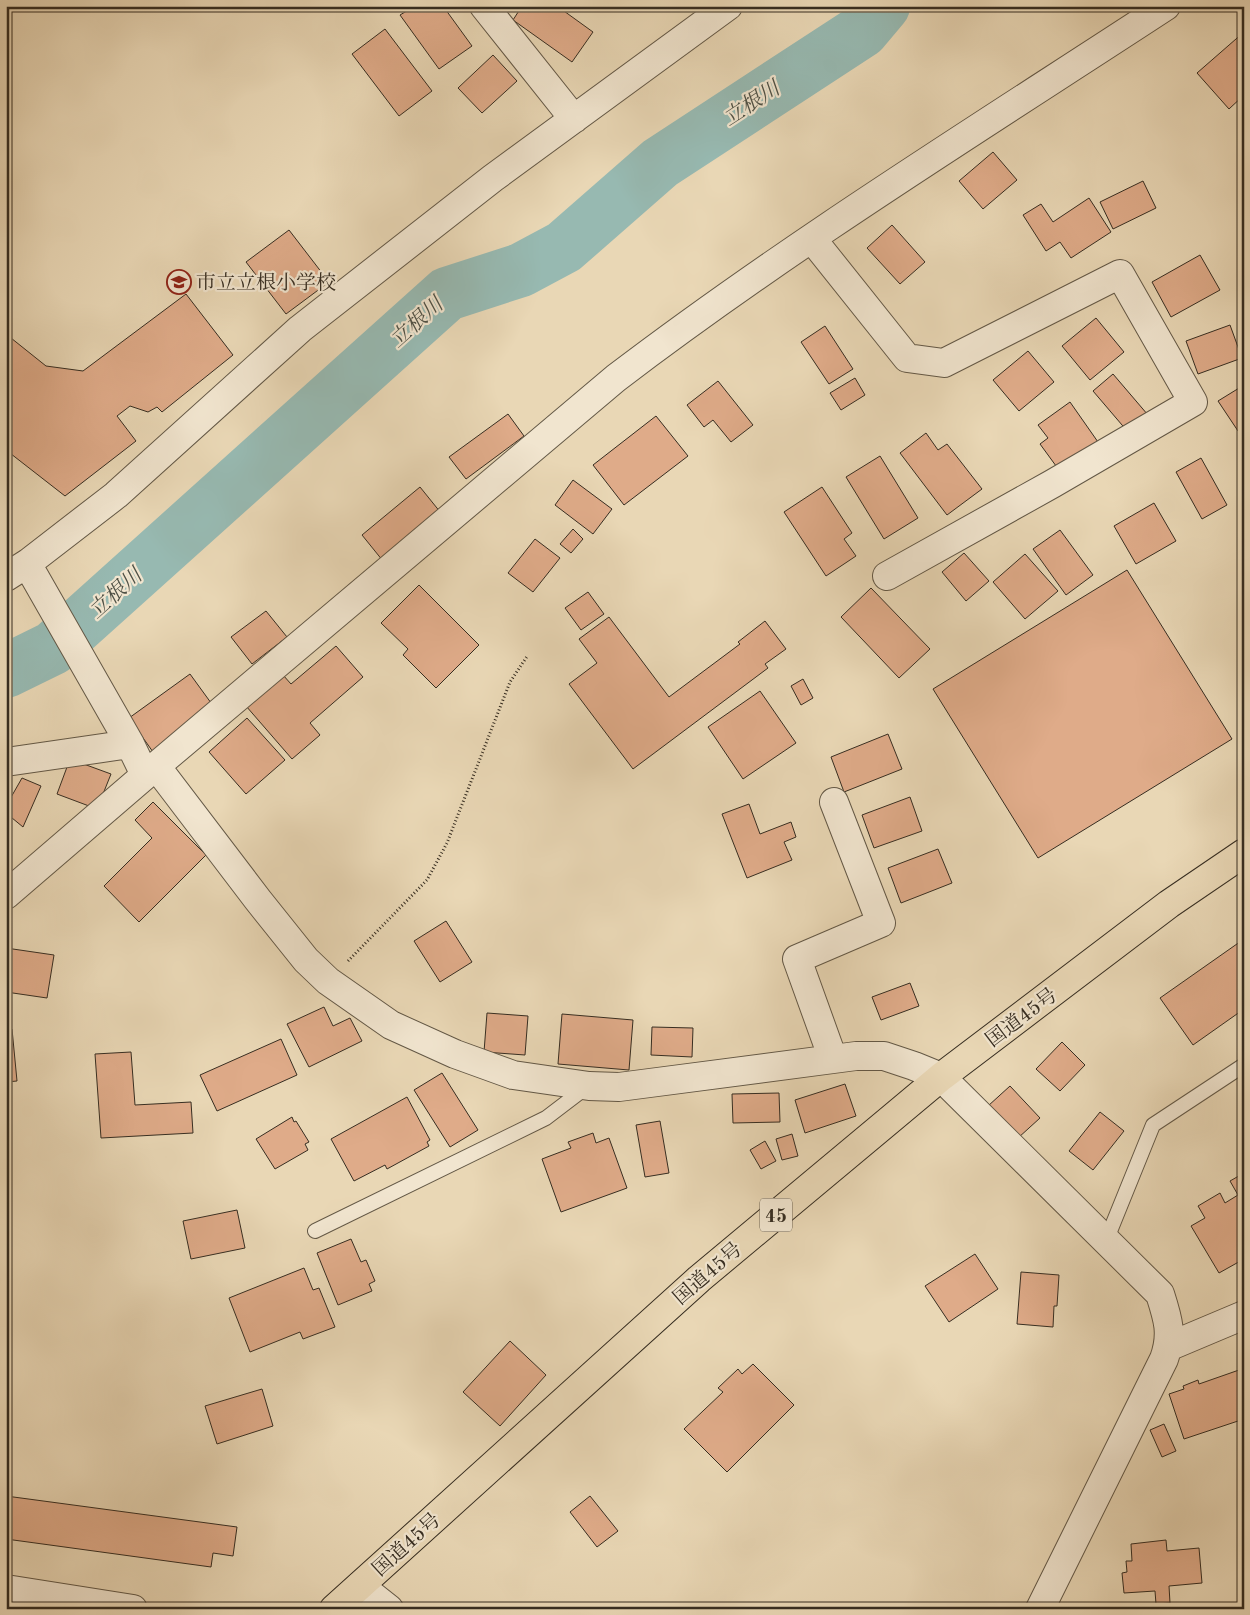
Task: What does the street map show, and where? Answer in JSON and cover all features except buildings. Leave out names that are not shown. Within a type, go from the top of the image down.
[{"type":"highway","name":"国道45号","points":[[334,1609],[699,1279],[942,1077],[1169,904],[1244,853]]},
{"type":"street","points":[[484,6],[574,119]]},
{"type":"street","points":[[728,6],[493,178],[300,330],[116,495],[22,571],[102,696],[130,744],[150,770],[306,960],[328,982],[391,1025],[455,1054],[513,1074],[589,1086],[619,1087],[856,1056],[884,1056],[914,1066],[942,1077],[1160,1294],[1168,1331],[1164,1359],[1040,1609]]},
{"type":"street","points":[[6,895],[150,770],[616,378],[679,330],[812,239],[1166,6]]},
{"type":"street","points":[[812,239],[907,358],[944,363],[1120,274],[1193,402],[1052,484],[887,576]]},
{"type":"street","points":[[6,762],[130,744]]},
{"type":"street","points":[[833,1060],[797,960],[881,923],[834,802]]},
{"type":"street","points":[[1168,1331],[1244,1315]]},
{"type":"street","points":[[360,1586],[389,1609]]},
{"type":"street","points":[[6,1589],[133,1609]]},
{"type":"lane","points":[[1106,1241],[1153,1125],[1244,1065]]},
{"type":"lane","points":[[315,1231],[546,1118],[589,1086]]},
{"type":"path","points":[[328,982],[427,880],[447,843],[510,682],[528,655]]},
{"type":"waterway","name":"立根川","points":[[6,671],[53,648],[447,294],[521,270],[564,247],[660,163],[862,31],[883,6]]},
{"type":"place","name":"市立立根小学校","points":[[179,282]]}]
